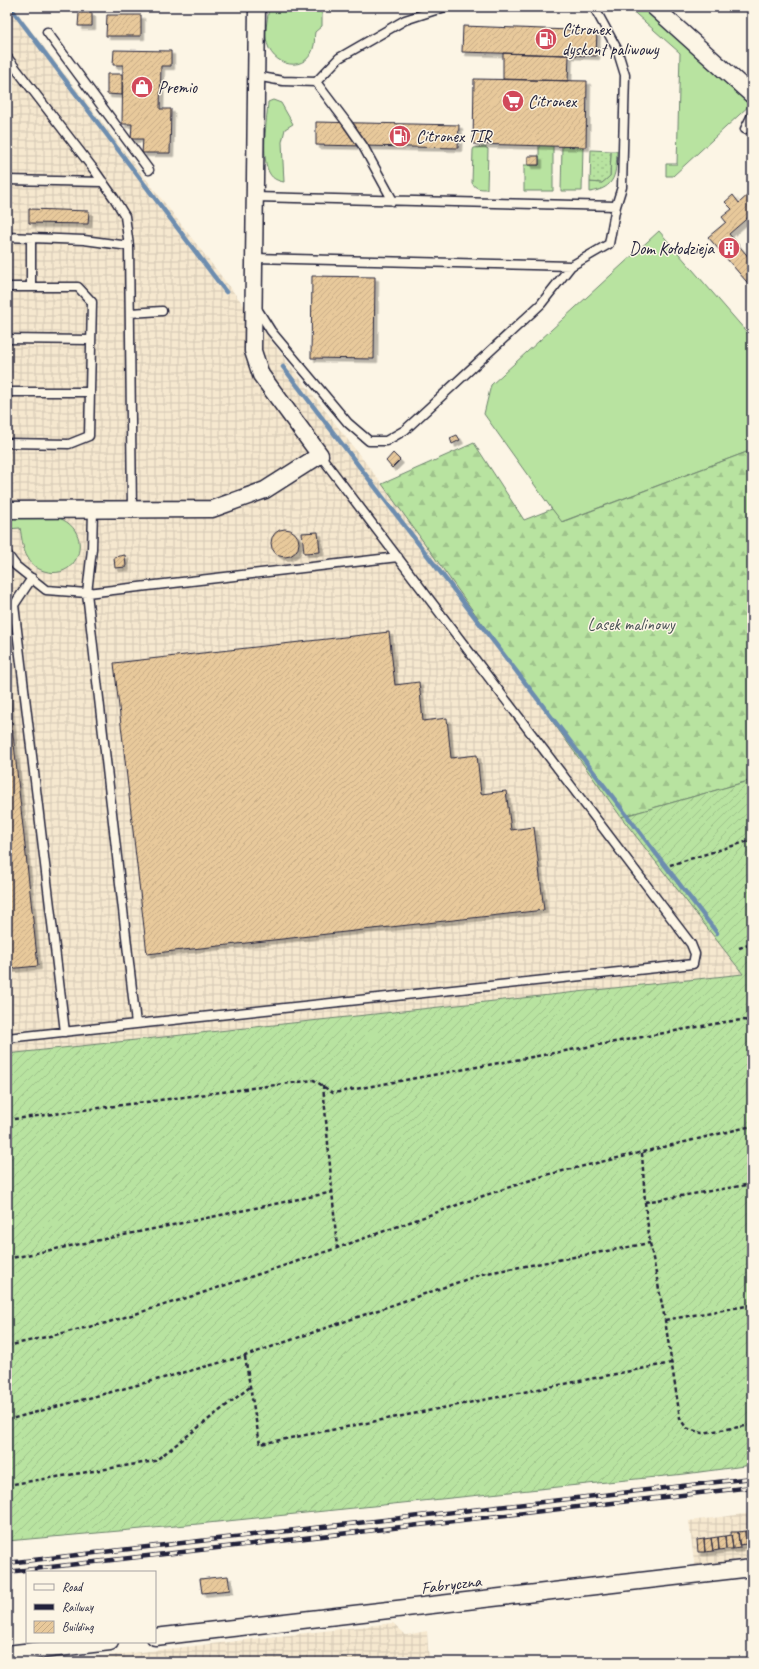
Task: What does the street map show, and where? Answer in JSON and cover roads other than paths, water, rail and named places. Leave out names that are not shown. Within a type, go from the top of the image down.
[{"type":"street","points":[[7,510],[212,509],[265,490],[320,455],[261,375],[253,352],[257,7]]},
{"type":"street","points":[[654,7],[752,95]]},
{"type":"street","name":"Fabryczna","points":[[156,1637],[752,1568]]},
{"type":"street","points":[[7,1654],[101,1643]]},
{"type":"lane","points":[[256,76],[283,81],[316,82],[339,58],[405,20],[445,7]]},
{"type":"lane","points":[[254,304],[271,330],[348,423],[368,441],[386,441],[405,430],[541,304],[571,266],[609,244],[616,206],[622,187],[625,75],[617,50],[594,7]]},
{"type":"lane","points":[[47,32],[149,170]]},
{"type":"lane","points":[[7,56],[103,182],[125,216],[129,246],[132,510]]},
{"type":"lane","points":[[316,82],[363,146],[394,200]]},
{"type":"lane","points":[[752,116],[745,129],[752,126]]},
{"type":"lane","points":[[7,180],[103,182]]},
{"type":"lane","points":[[255,197],[616,206]]},
{"type":"lane","points":[[7,237],[84,240],[129,246]]},
{"type":"lane","points":[[31,238],[31,287]]},
{"type":"lane","points":[[254,258],[571,266]]},
{"type":"lane","points":[[7,287],[78,287],[92,302],[88,436],[69,444],[7,443]]},
{"type":"lane","points":[[130,313],[162,311]]},
{"type":"lane","points":[[7,339],[91,340]]},
{"type":"lane","points":[[7,392],[90,392]]},
{"type":"lane","points":[[7,1038],[693,964],[695,954],[691,944],[320,455]]},
{"type":"lane","points":[[93,510],[92,549],[87,593],[136,1024]]},
{"type":"lane","points":[[7,554],[16,566],[46,590],[87,593],[398,557]]},
{"type":"lane","points":[[32,578],[14,605],[66,1032]]},
{"type":"waterway","points":[[10,7],[226,292]]},
{"type":"waterway","points":[[283,367],[717,933]]},
{"type":"railway","points":[[7,1563],[752,1478]]},
{"type":"railway","points":[[7,1572],[752,1487]]},
{"type":"place","name":"Citronex dyskont paliwowy","points":[[546,39]]},
{"type":"place","name":"Premio","points":[[142,87]]},
{"type":"place","name":"Citronex","points":[[513,101]]},
{"type":"place","name":"Citronex TIR","points":[[400,136]]},
{"type":"place","name":"Dom Kołodzieja","points":[[729,248]]},
{"type":"park label","name":"Lasek malinowy","points":[[631,624]]}]
